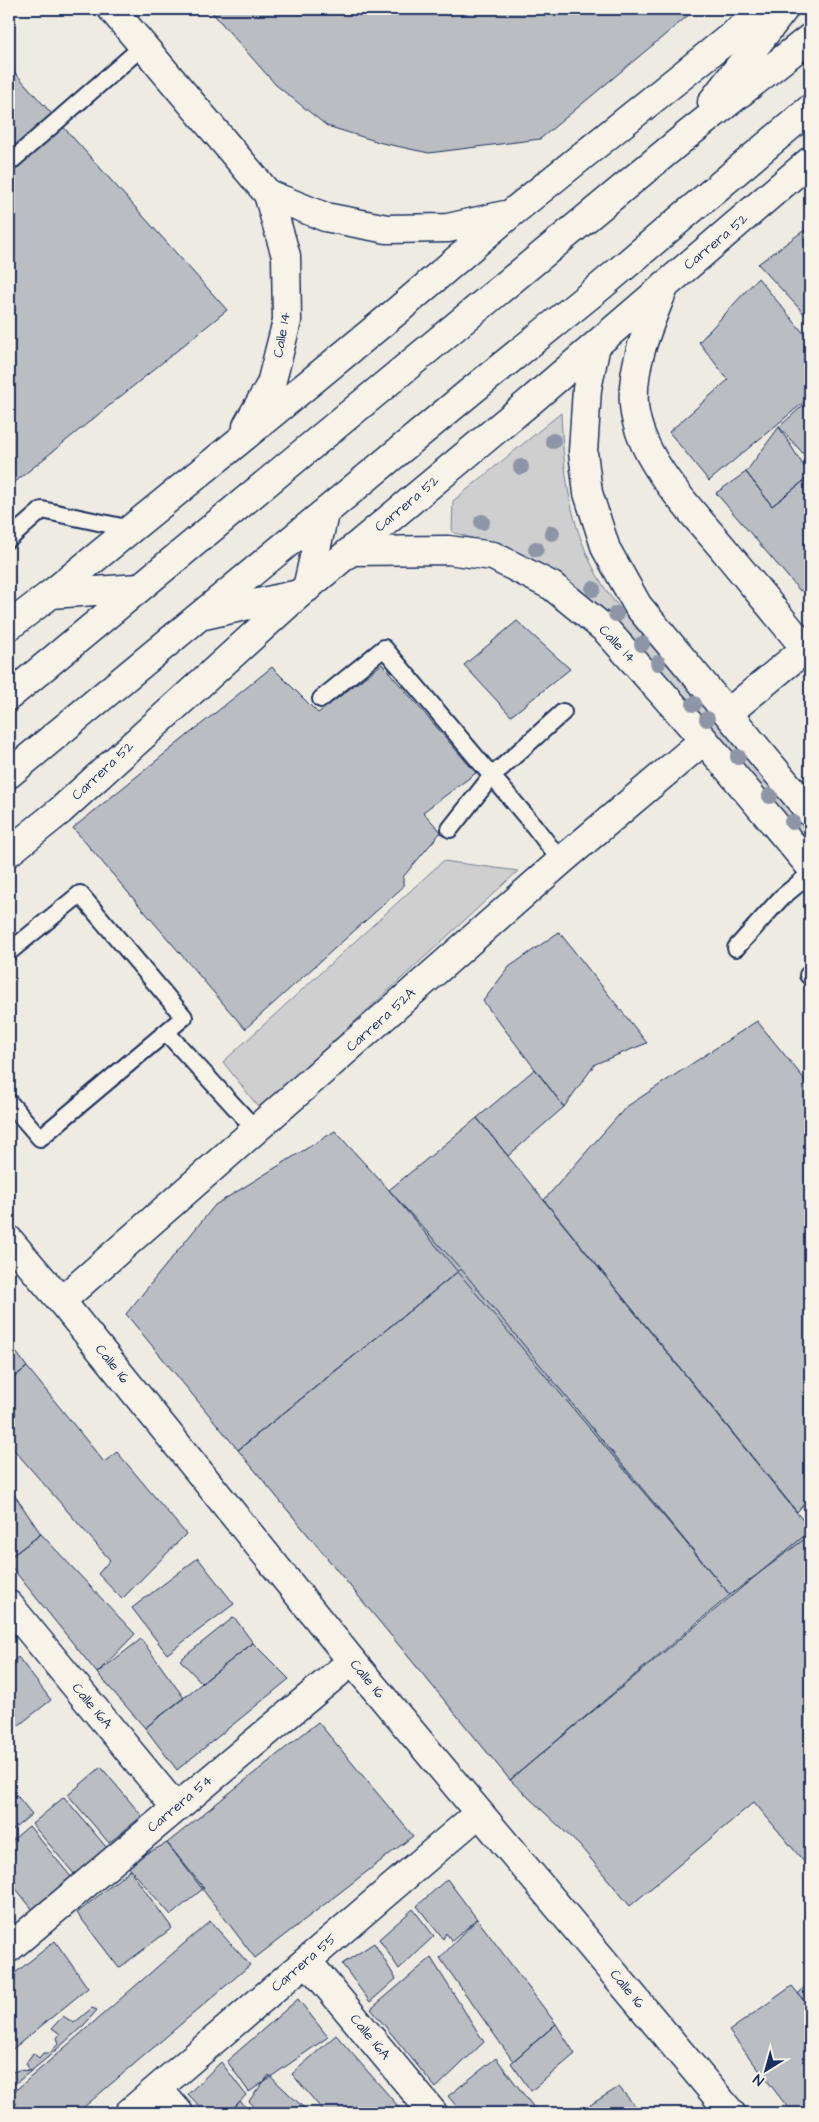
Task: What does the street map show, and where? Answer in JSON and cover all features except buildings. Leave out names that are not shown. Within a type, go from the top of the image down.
[{"type":"street","name":"Calle 14","points":[[112,9],[268,194],[286,256],[287,321],[271,384],[239,441]]},
{"type":"street","points":[[9,626],[239,441],[509,215],[765,9]]},
{"type":"street","points":[[686,135],[784,9]]},
{"type":"street","points":[[9,696],[686,135],[810,38]]},
{"type":"street","points":[[9,774],[470,392],[601,286],[810,108]]},
{"type":"street","points":[[721,183],[810,133]]},
{"type":"street","name":"Carrera 52","points":[[9,852],[60,811],[303,591],[596,345],[810,161]]},
{"type":"street","name":"Calle 14","points":[[268,194],[326,217],[386,228],[448,228],[509,215]]},
{"type":"street","points":[[665,285],[642,345],[634,384],[634,406],[639,429],[649,452],[677,493],[808,647],[728,713]]},
{"type":"street","points":[[596,345],[587,389],[584,452],[588,493],[606,549],[638,606],[810,812]]},
{"type":"street","points":[[201,616],[303,591],[324,514]]},
{"type":"street","name":"Calle 14","points":[[351,551],[448,550],[492,556],[552,586],[606,630],[704,740],[810,866]]},
{"type":"street","points":[[51,594],[139,588]]},
{"type":"street","name":"Carrera 52A","points":[[61,1301],[561,861],[704,740]]},
{"type":"street","name":"Calle 16","points":[[9,1240],[61,1301],[352,1661],[731,2113]]},
{"type":"street","name":"Calle 16A","points":[[9,1605],[176,1808]]},
{"type":"street","name":"Carrera 54","points":[[14,1933],[176,1808],[352,1661]]},
{"type":"street","name":"Carrera 55","points":[[129,2113],[479,1813]]},
{"type":"street","name":"Calle 16A","points":[[307,1961],[433,2113]]},
{"type":"street","points":[[158,2089],[179,2113]]},
{"type":"lane","points":[[9,163],[143,46]]},
{"type":"lane","points":[[9,539],[42,510],[131,529]]},
{"type":"lane","points":[[321,699],[384,648],[534,826],[561,861]]},
{"type":"lane","points":[[450,829],[491,777],[563,712]]},
{"type":"lane","points":[[736,948],[781,898],[810,874]]},
{"type":"lane","points":[[9,952],[80,894],[184,1017],[40,1138],[9,1102]]},
{"type":"lane","points":[[166,1032],[256,1130]]},
{"type":"shaded area","points":[[561,413],[564,462],[572,509],[586,553],[597,575],[610,596],[810,835],[810,852],[519,557],[452,532],[453,501]]},
{"type":"shaded area","points":[[443,861],[518,871],[260,1109],[223,1062]]}]
